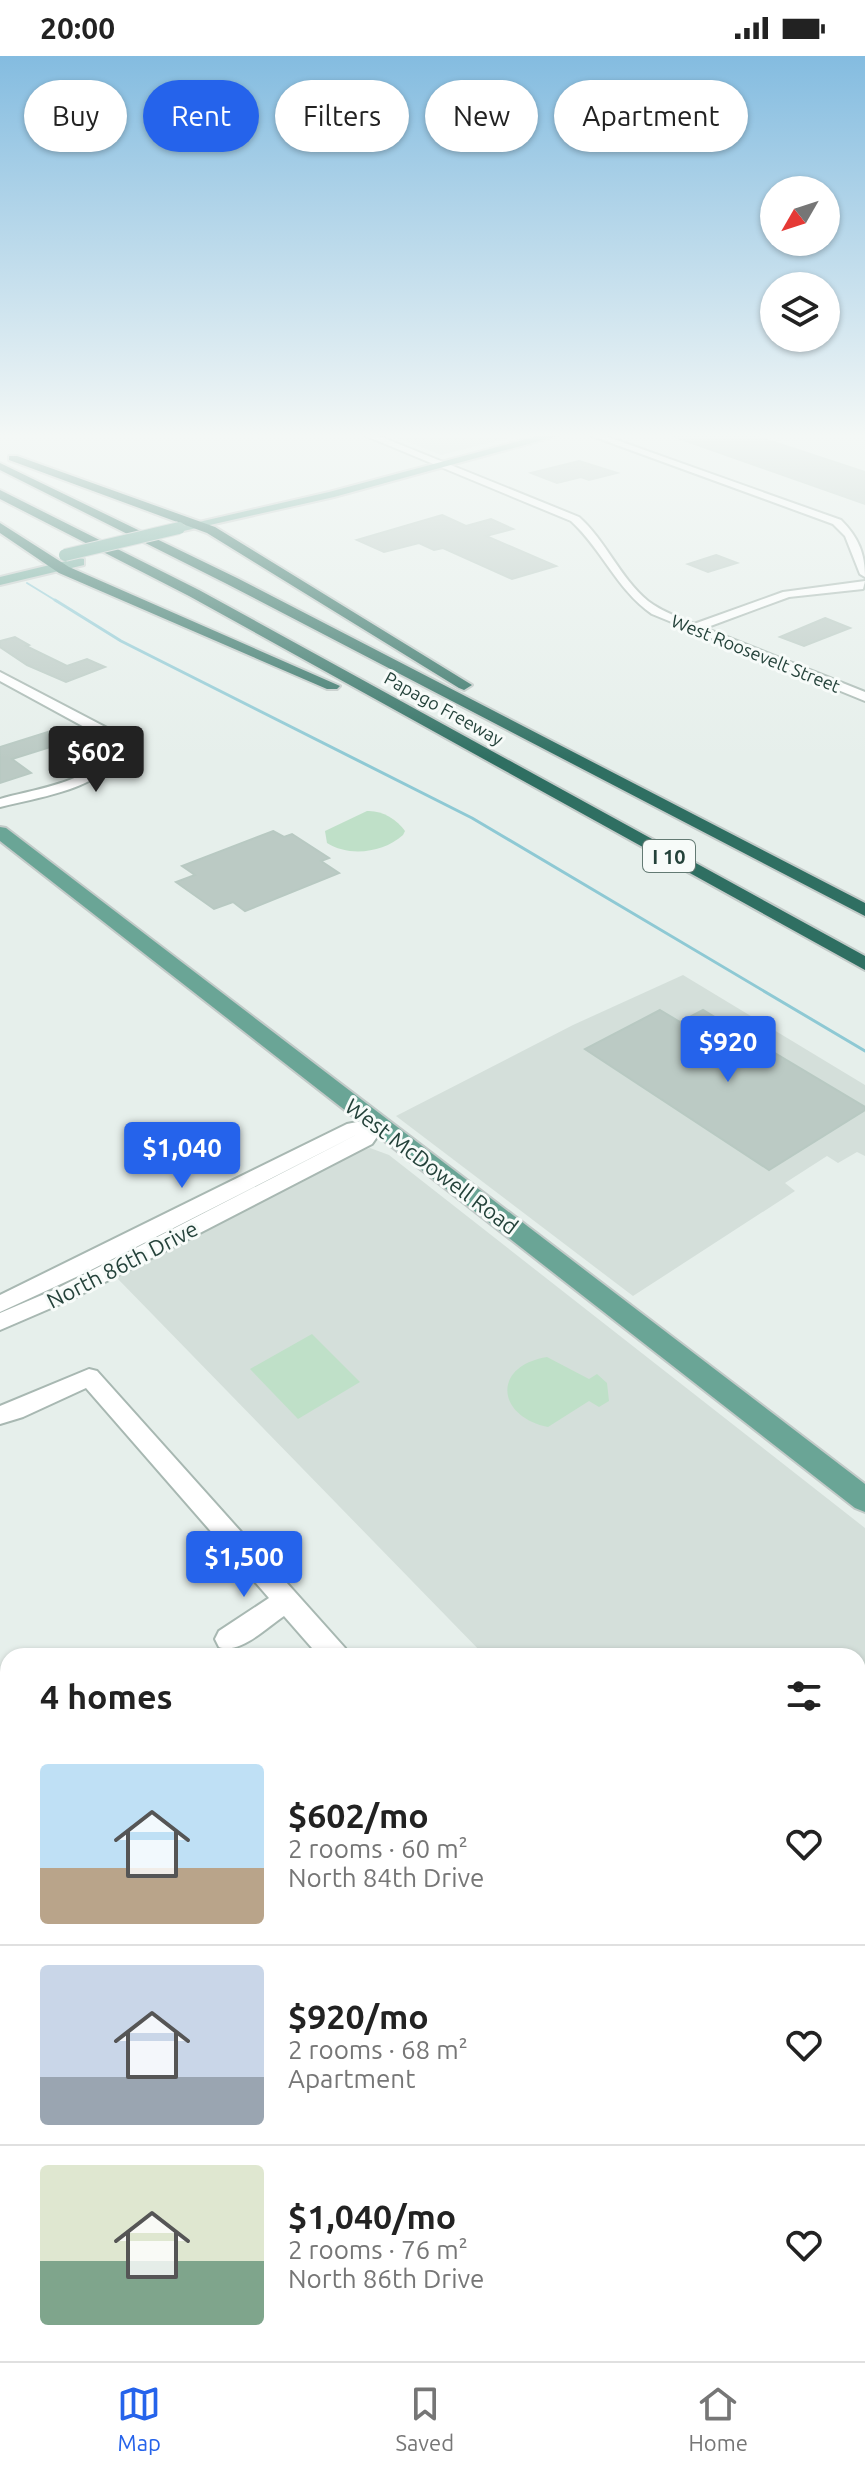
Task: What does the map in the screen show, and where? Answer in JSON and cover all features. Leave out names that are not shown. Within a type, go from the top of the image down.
[{"type":"highway","points":[[27,544],[56,561],[430,733],[473,747]]},
{"type":"highway","name":"Papago Freeway","points":[[97,544],[194,593],[865,964]]},
{"type":"highway","name":"Papago Freeway","points":[[156,544],[865,910]]},
{"type":"highway","points":[[220,544],[487,699],[510,725]]},
{"type":"main road","points":[[0,581],[56,561],[132,544]]},
{"type":"main road","points":[[56,561],[79,562],[144,544]]},
{"type":"main road","points":[[0,571],[29,569]]},
{"type":"main road","name":"West McDowell Road","points":[[0,832],[865,1500]]},
{"type":"street","name":"West Roosevelt Street","points":[[599,544],[641,602],[693,628],[865,697]]},
{"type":"street","points":[[853,544],[865,574]]},
{"type":"street","points":[[693,628],[787,594],[862,585]]},
{"type":"street","points":[[0,676],[104,732],[118,743],[119,751],[111,764],[99,772],[38,794],[0,803]]},
{"type":"street","points":[[0,811],[30,801],[38,794]]},
{"type":"street","name":"North 86th Drive","points":[[0,1322],[34,1298],[365,1140],[377,1124]]},
{"type":"street","name":"North 86th Drive","points":[[0,1304],[34,1298]]},
{"type":"street","points":[[0,1415],[89,1377],[329,1648]]},
{"type":"street","points":[[228,1639],[286,1601]]},
{"type":"shaded area","points":[[683,975],[865,1085],[865,1156],[857,1152],[838,1163],[827,1156],[785,1183],[795,1191],[633,1296],[396,1116],[573,1025]]},
{"type":"shaded area","points":[[370,1148],[389,1155],[865,1528],[865,1648],[477,1648],[117,1278]]},
{"type":"green space","points":[[367,811],[393,819],[405,831],[403,835],[386,846],[366,851],[345,850],[327,843],[325,831]]},
{"type":"green space","points":[[312,1334],[360,1382],[298,1419],[250,1369]]},
{"type":"green space","points":[[547,1357],[589,1379],[597,1374],[607,1383],[609,1401],[599,1407],[589,1401],[548,1427],[518,1413],[507,1391],[509,1380],[529,1362]]},
{"type":"building","points":[[365,544],[417,544],[384,552]]},
{"type":"building","points":[[420,544],[504,544],[556,566],[512,579],[443,548],[434,550]]},
{"type":"building","points":[[716,555],[737,563],[708,572],[688,564]]},
{"type":"building","points":[[825,618],[850,628],[804,646],[780,637]]},
{"type":"building","points":[[15,637],[29,645],[26,646],[67,666],[87,659],[105,667],[66,682],[27,665],[0,647],[0,641]]},
{"type":"building","points":[[57,729],[73,740],[12,759],[31,773],[0,783],[0,747]]},
{"type":"building","points":[[273,831],[284,837],[292,834],[329,858],[321,861],[339,873],[245,911],[233,902],[214,909],[176,882],[195,875],[182,866]]},
{"type":"building","points":[[660,1010],[680,1022],[703,1010],[865,1107],[865,1110],[769,1170],[585,1049]]},
{"type":"waterway","points":[[27,583],[58,602]]},
{"type":"waterway","points":[[55,600],[121,641],[472,818],[865,1051]]}]
